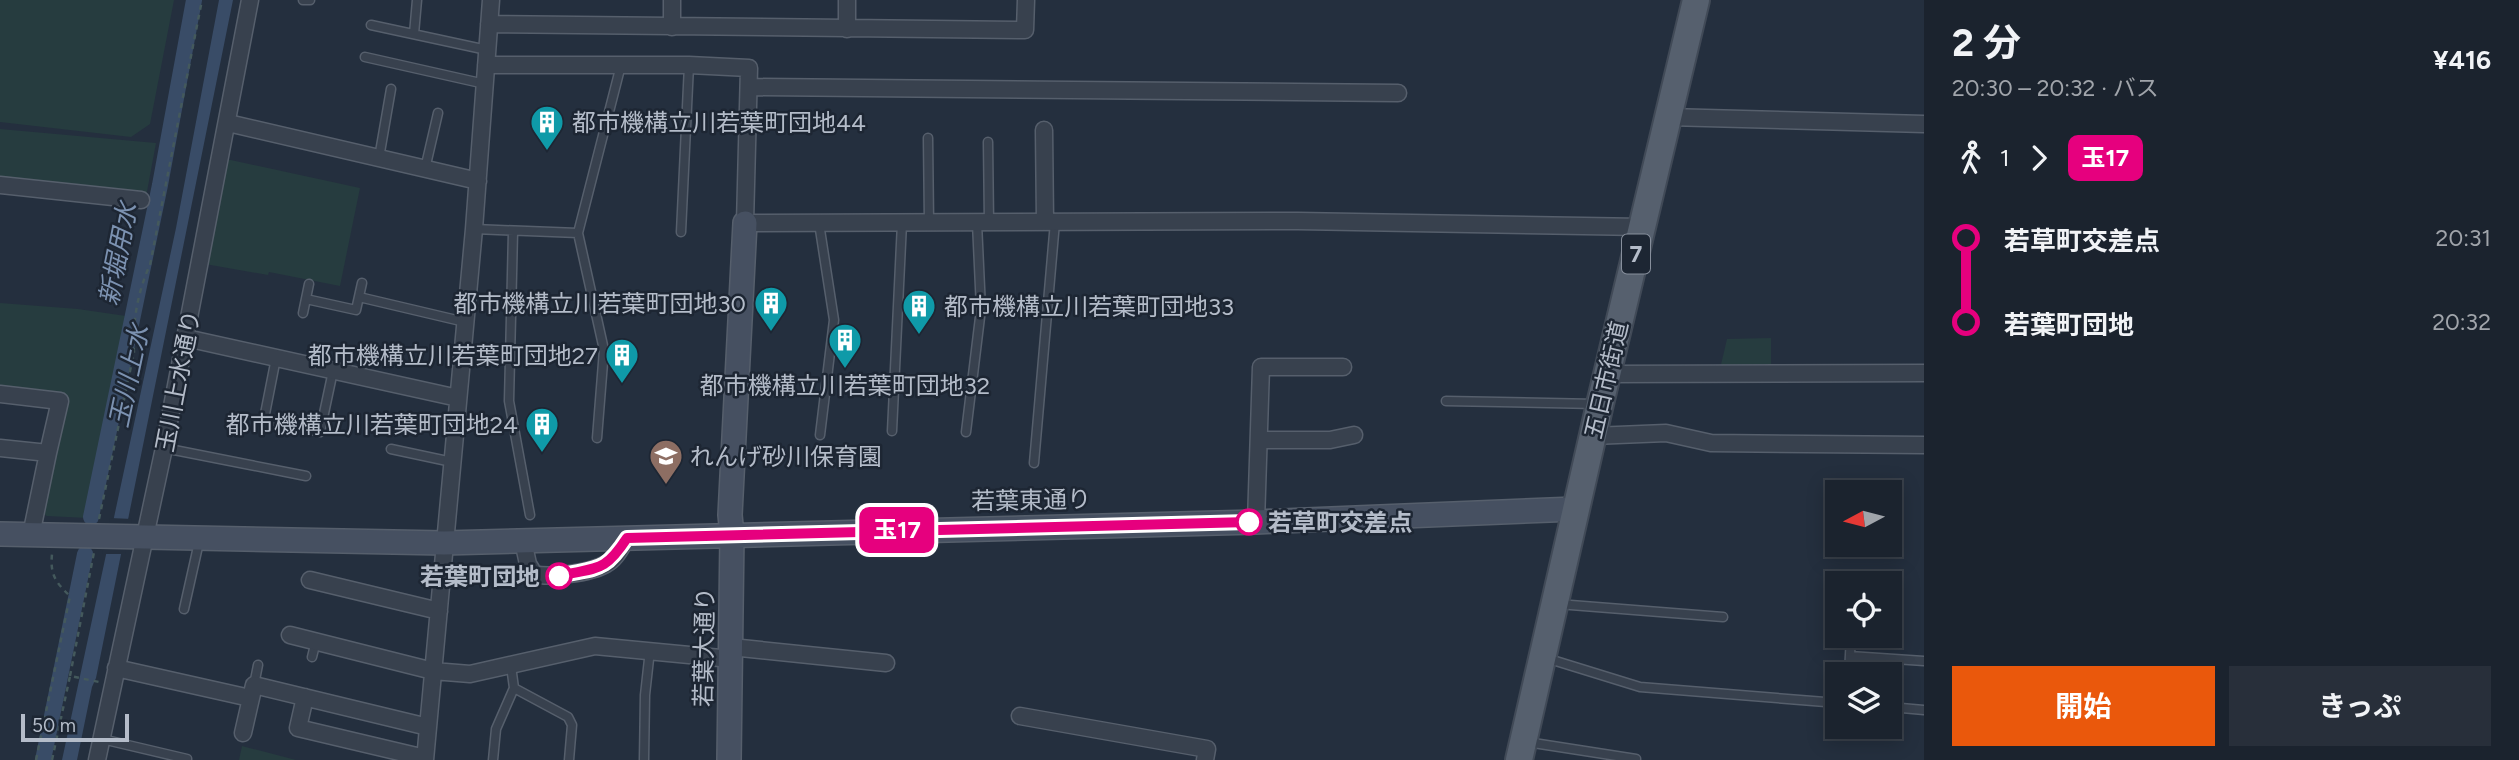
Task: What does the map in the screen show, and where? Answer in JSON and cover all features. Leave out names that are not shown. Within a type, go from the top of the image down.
[{"type":"main road","name":"五日市街道","points":[[1522,751],[1600,404],[1696,0]]},
{"type":"street","name":"玉川上水通り","points":[[97,760],[116,668],[137,538],[164,448],[250,0]]},
{"type":"street","points":[[305,697],[298,728],[425,759],[474,229],[491,0]]},
{"type":"street","points":[[672,0],[672,27]]},
{"type":"street","points":[[846,29],[847,0]]},
{"type":"street","points":[[489,24],[1025,30],[1026,0]]},
{"type":"street","points":[[486,57],[621,65],[749,68],[745,223],[1298,221],[1643,227]]},
{"type":"street","points":[[748,86],[1398,93]]},
{"type":"street","points":[[1668,117],[1924,124]]},
{"type":"street","points":[[228,123],[478,181]]},
{"type":"street","points":[[1044,130],[1050,222]]},
{"type":"street","points":[[0,186],[141,200]]},
{"type":"street","name":"若葉大通り","points":[[729,760],[730,515],[745,223]]},
{"type":"street","points":[[186,338],[458,398]]},
{"type":"street","points":[[1256,522],[1261,366],[1343,367]]},
{"type":"street","points":[[1608,374],[1924,373]]},
{"type":"street","points":[[0,394],[60,401],[31,535]]},
{"type":"street","points":[[1593,436],[1666,433],[1711,443],[1924,445]]},
{"type":"street","points":[[1260,440],[1329,439],[1354,435]]},
{"type":"street","points":[[0,448],[48,453]]},
{"type":"street","name":"若葉東通り","points":[[0,534],[444,543],[1256,522],[1576,509]]},
{"type":"street","points":[[523,541],[528,564],[534,574],[545,577],[604,566],[613,559],[627,538]]},
{"type":"street","points":[[310,580],[333,593],[439,611]]},
{"type":"street","points":[[290,635],[314,649],[433,671],[470,674],[595,646],[886,663]]},
{"type":"street","points":[[116,668],[252,691],[305,697],[428,727]]},
{"type":"street","points":[[243,733],[252,691]]},
{"type":"street","points":[[1020,716],[1207,749],[1205,760]]},
{"type":"lane","points":[[303,0],[310,0]]},
{"type":"lane","points":[[414,34],[417,0]]},
{"type":"lane","points":[[371,25],[414,34],[486,57]]},
{"type":"lane","points":[[365,57],[485,83]]},
{"type":"lane","points":[[597,438],[604,350],[578,233],[621,65]]},
{"type":"lane","points":[[681,232],[689,65]]},
{"type":"lane","points":[[379,158],[391,89]]},
{"type":"lane","points":[[425,169],[438,113]]},
{"type":"lane","points":[[928,138],[929,223]]},
{"type":"lane","points":[[966,432],[981,309],[988,142]]},
{"type":"lane","points":[[1034,463],[1050,222]]},
{"type":"lane","points":[[819,223],[834,320],[820,435]]},
{"type":"lane","points":[[892,431],[902,223]]},
{"type":"lane","points":[[474,229],[578,233]]},
{"type":"lane","points":[[513,232],[509,401],[530,515]]},
{"type":"lane","points":[[306,299],[356,310],[362,283]]},
{"type":"lane","points":[[303,313],[309,284]]},
{"type":"lane","points":[[359,297],[465,322]]},
{"type":"lane","points":[[276,358],[264,419],[286,425],[320,432],[333,371]]},
{"type":"lane","points":[[1446,401],[1600,404]]},
{"type":"lane","points":[[164,448],[306,476]]},
{"type":"lane","points":[[391,449],[452,462]]},
{"type":"lane","points":[[184,609],[200,539]]},
{"type":"lane","points":[[1556,603],[1723,617]]},
{"type":"lane","points":[[1850,648],[1850,662]]},
{"type":"lane","points":[[644,760],[645,695],[650,650]]},
{"type":"lane","points":[[1850,656],[1924,661]]},
{"type":"lane","points":[[1543,657],[1640,687],[1825,702]]},
{"type":"lane","points":[[252,691],[258,665]]},
{"type":"lane","points":[[493,760],[496,729],[514,688],[511,666]]},
{"type":"lane","points":[[514,688],[568,717],[572,725],[569,760]]},
{"type":"lane","points":[[1902,708],[1924,710]]},
{"type":"lane","points":[[102,739],[187,759]]},
{"type":"lane","points":[[1522,751],[1636,759]]},
{"type":"path","points":[[52,760],[134,352],[132,332],[150,265],[202,0]]},
{"type":"path","points":[[36,760],[70,596],[54,581],[50,570],[52,549]]},
{"type":"path","points":[[70,676],[102,682]]},
{"type":"green space","points":[[0,0],[174,0],[150,124],[131,137],[0,122]]},
{"type":"green space","points":[[0,129],[156,143],[146,197],[0,185]]},
{"type":"green space","points":[[226,159],[360,188],[340,286],[269,272],[268,275],[205,264]]},
{"type":"green space","points":[[0,303],[126,316],[87,518],[47,516],[40,512],[65,393],[0,387]]},
{"type":"green space","points":[[1771,338],[1771,372],[1719,373],[1727,339]]},
{"type":"green space","points":[[242,746],[296,760],[239,760]]},
{"type":"water","points":[[219,0],[233,0],[96,678],[77,760],[62,760],[176,228]]},
{"type":"pier","points":[[110,518],[132,519],[125,554],[102,554]]},
{"type":"waterway","name":"新堀用水","points":[[91,517],[160,185],[194,0]]},
{"type":"waterway","name":"新堀用水","points":[[43,760],[85,554]]},
{"type":"bus line","name":"玉17","points":[[559,576],[604,566],[613,559],[627,538],[1249,522]]},
{"type":"place","name":"都市機構立川若葉町団地44","points":[[547,152]]},
{"type":"place","name":"都市機構立川若葉町団地30","points":[[771,333]]},
{"type":"place","name":"都市機構立川若葉町団地33","points":[[919,336]]},
{"type":"place","name":"都市機構立川若葉町団地32","points":[[845,370]]},
{"type":"place","name":"都市機構立川若葉町団地27","points":[[622,385]]},
{"type":"place","name":"都市機構立川若葉町団地24","points":[[542,454]]},
{"type":"place","name":"れんげ砂川保育園","points":[[666,486]]},
{"type":"place","name":"若草町交差点","points":[[1249,522]]},
{"type":"place","name":"若葉町団地","points":[[559,576]]},
{"type":"water label","name":"玉川上水","points":[[129,376]]}]
